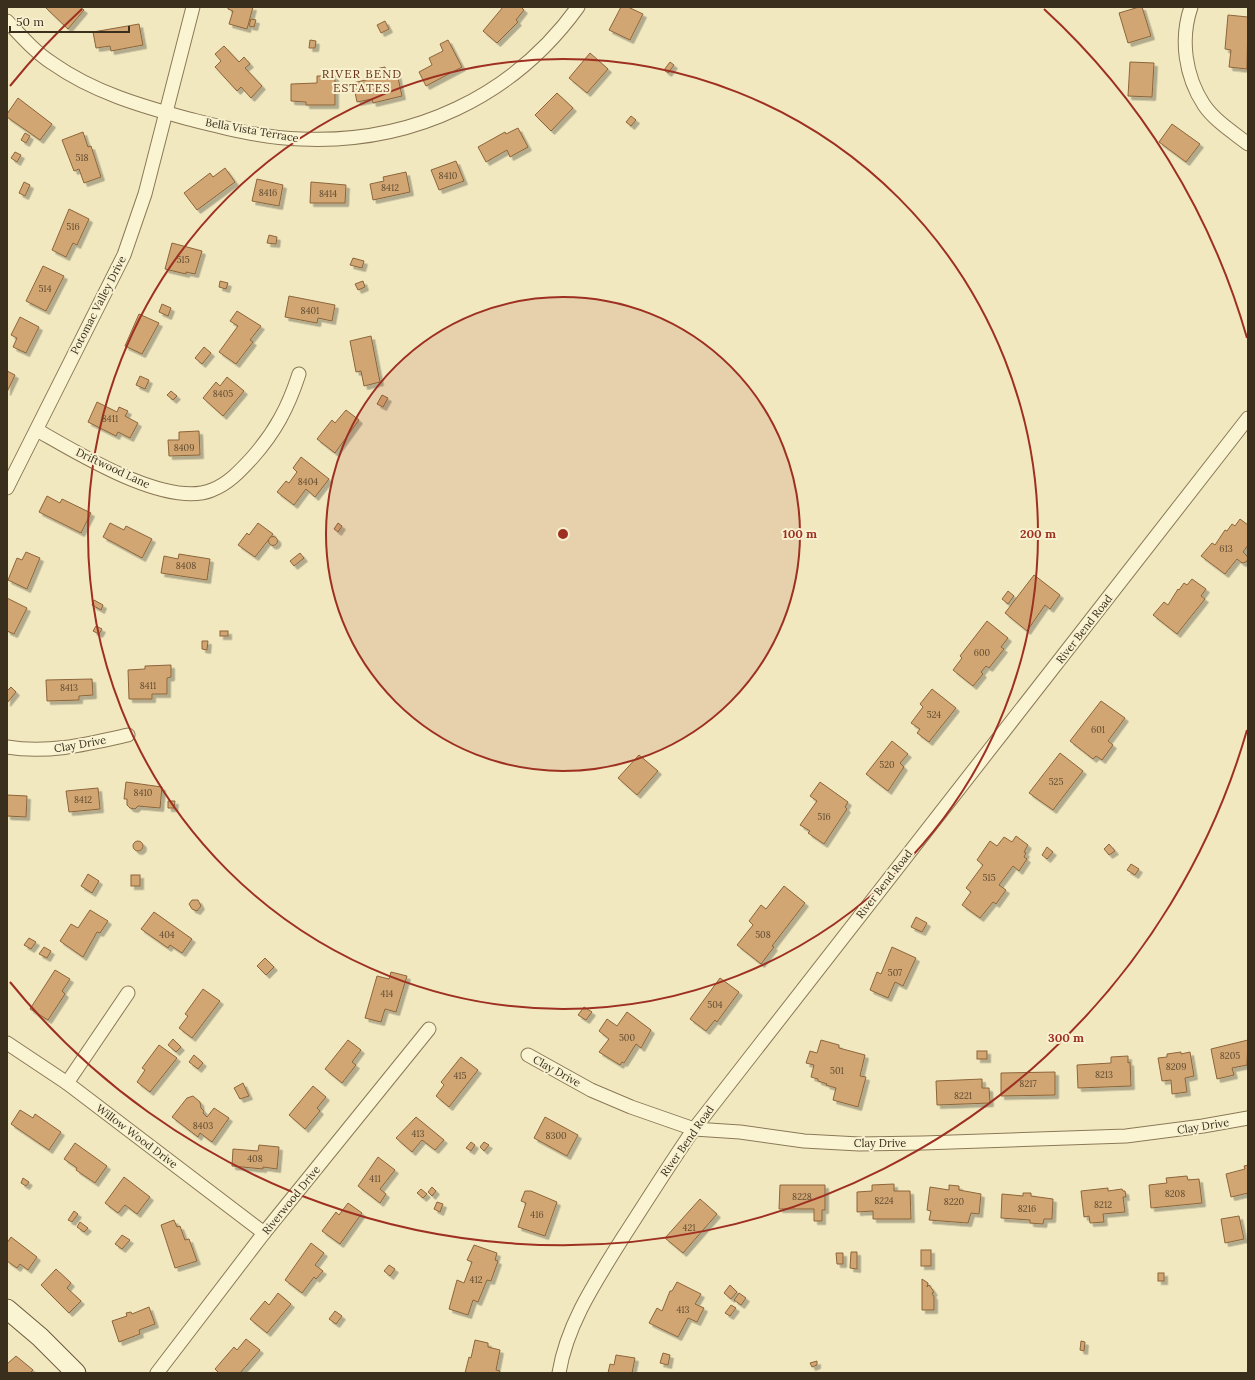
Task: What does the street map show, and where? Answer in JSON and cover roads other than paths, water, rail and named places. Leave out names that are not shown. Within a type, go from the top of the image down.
[{"type":"street","name":"Potomac Valley Drive","points":[[7,488],[124,255],[144,194],[193,7]]},
{"type":"street","name":"Bella Vista Terrace","points":[[7,21],[50,63],[97,89],[166,113],[245,131],[300,139],[323,139],[361,136],[426,121],[454,110],[507,80],[542,50],[561,31],[578,7]]},
{"type":"street","points":[[1190,7],[1187,17],[1184,48],[1194,85],[1204,106],[1221,123],[1248,144]]},
{"type":"street","name":"Driftwood Lane","points":[[37,430],[91,460],[132,480],[157,488],[182,493],[210,491],[224,484],[240,471],[262,447],[278,425],[290,401],[299,374]]},
{"type":"street","name":"River Bend Road","points":[[559,1373],[568,1338],[580,1310],[665,1171],[694,1129],[1248,418]]},
{"type":"street","name":"Clay Drive","points":[[7,747],[39,750],[61,749],[128,735]]},
{"type":"street","points":[[67,1083],[128,993]]},
{"type":"street","name":"Riverwood Drive","points":[[157,1373],[264,1233],[429,1029]]},
{"type":"street","name":"Willow Wood Drive","points":[[7,1043],[67,1083],[264,1233]]},
{"type":"street","name":"Clay Drive","points":[[528,1055],[591,1090],[631,1107],[694,1129],[740,1132],[804,1141],[860,1144],[1126,1136],[1188,1129],[1248,1118]]},
{"type":"street","points":[[7,1309],[40,1337],[76,1373]]},
{"type":"district","name":"RIVER BEND ESTATES","points":[[362,81]]}]
